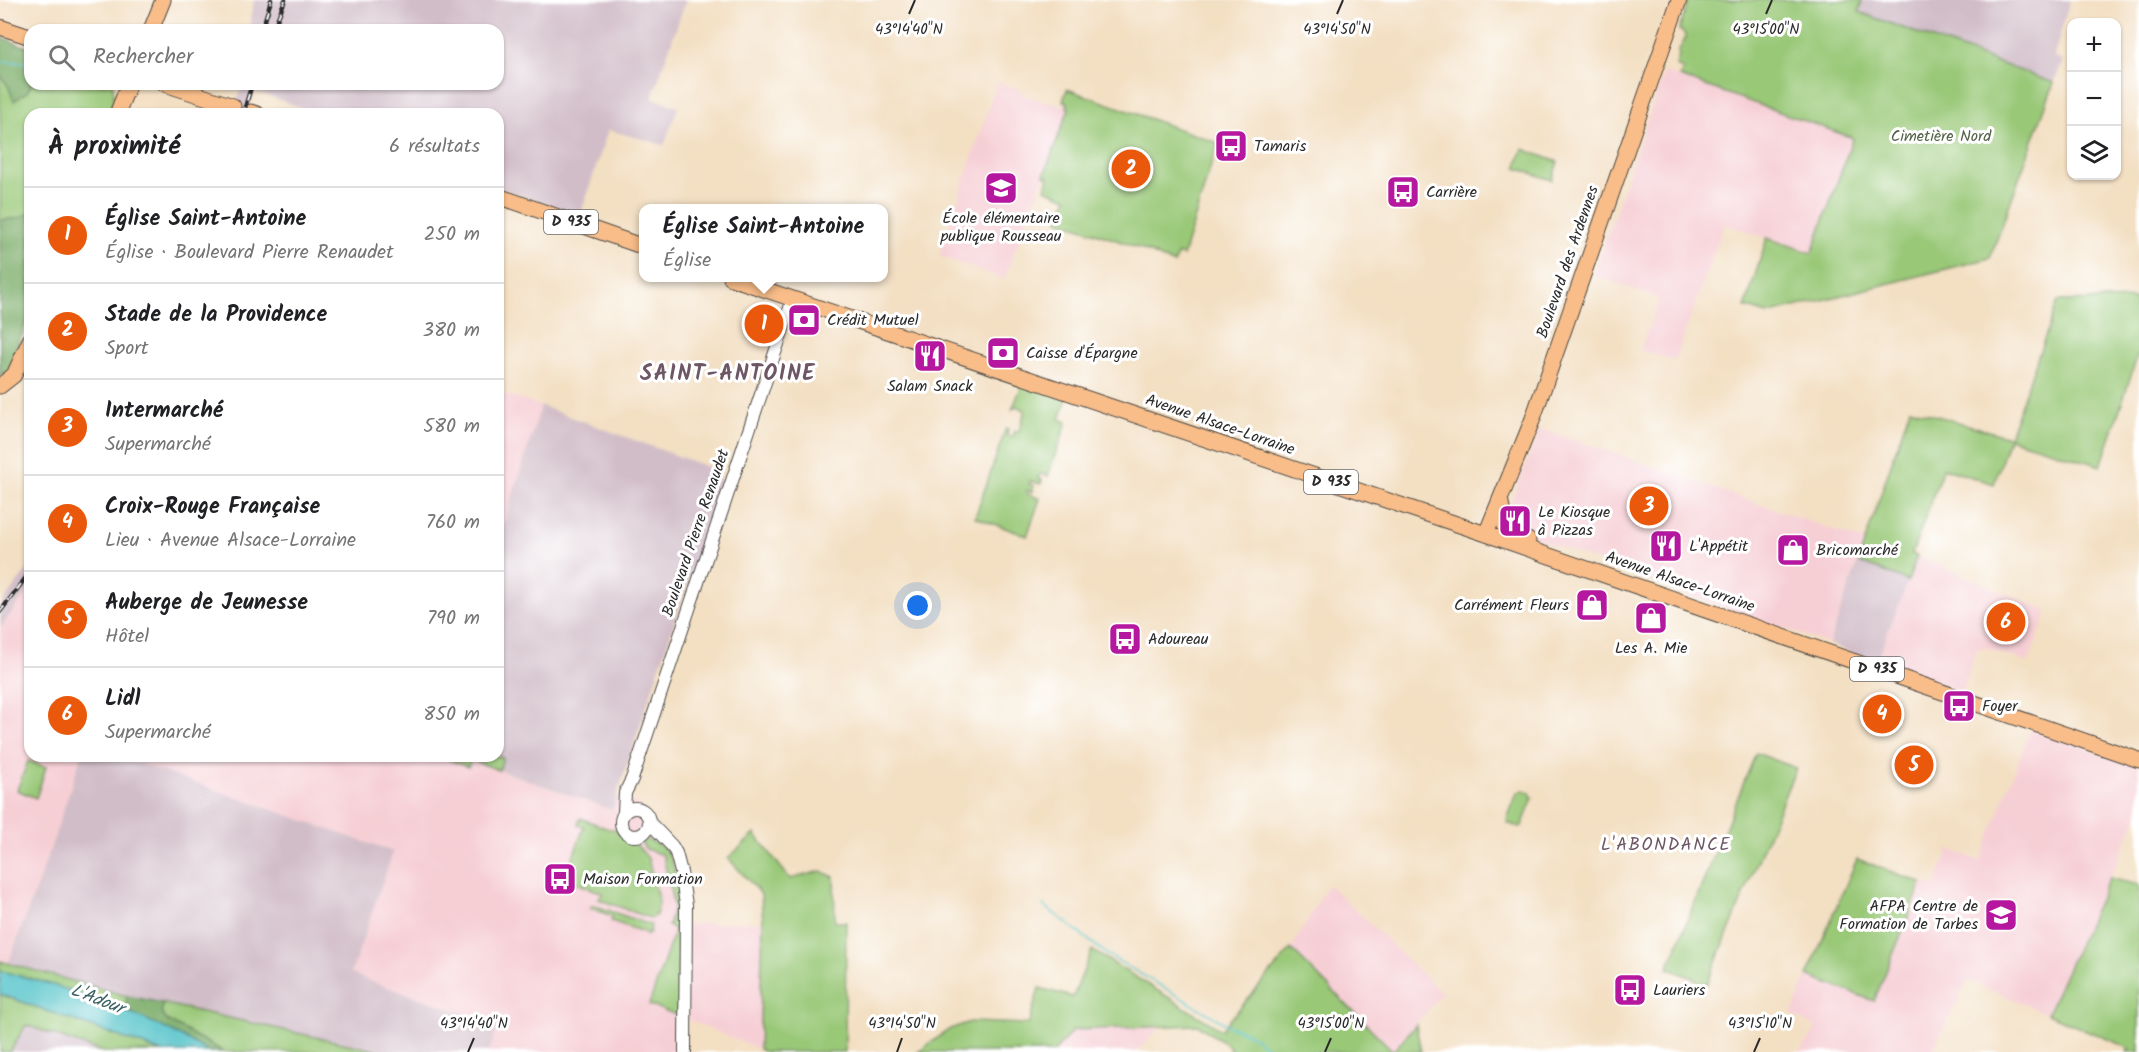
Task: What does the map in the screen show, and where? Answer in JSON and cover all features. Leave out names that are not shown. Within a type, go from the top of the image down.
[{"type":"main road","points":[[154,24],[164,0]]},
{"type":"main road","name":"Boulevard des Ardennes","points":[[1486,534],[1532,421],[1679,0]]},
{"type":"main road","points":[[0,27],[24,35]]},
{"type":"main road","points":[[119,108],[127,90]]},
{"type":"main road","points":[[184,90],[234,106]]},
{"type":"main road","name":"D 935","points":[[504,198],[639,245]]},
{"type":"main road","name":"Avenue Alsace-Lorraine","points":[[743,282],[1486,534],[2139,760]]},
{"type":"main road","points":[[0,386],[14,375],[24,353]]},
{"type":"main road","points":[[1502,497],[1503,523],[1512,533],[1598,566],[1615,579]]},
{"type":"street","name":"Boulevard Pierre Renaudet","points":[[624,812],[625,793],[793,299]]},
{"type":"street","name":"Boulevard Pierre Renaudet","points":[[632,778],[638,808]]},
{"type":"street","points":[[663,838],[630,836],[622,828],[621,819],[624,812],[638,808],[645,811],[649,822],[672,846],[676,853],[686,905],[685,1052]]},
{"type":"street","points":[[639,836],[646,831],[649,822]]},
{"type":"shaded area","points":[[254,0],[686,0],[652,98],[678,107],[664,145],[608,130],[580,216],[504,190],[504,108],[302,108],[255,91],[249,108],[235,108],[240,90],[504,90],[504,24],[250,24]]},
{"type":"shaded area","points":[[1862,0],[2070,0],[2054,56],[2063,60],[2054,83],[1858,12]]},
{"type":"shaded area","points":[[1664,72],[1853,138],[1812,253],[1724,224],[1675,361],[1640,350],[1659,299],[1593,275]]},
{"type":"shaded area","name":"École élémentaire publique Rousseau","points":[[997,82],[1021,90],[1021,95],[1063,106],[1065,101],[1068,102],[1070,108],[1004,279],[939,256]]},
{"type":"shaded area","points":[[504,394],[541,406],[504,523]]},
{"type":"shaded area","points":[[541,406],[716,470],[721,483],[612,810],[499,770],[502,762],[504,762],[504,523]]},
{"type":"shaded area","points":[[1540,429],[1865,541],[1829,644],[1684,594],[1520,532],[1511,525],[1508,508]]},
{"type":"shaded area","points":[[1917,556],[2048,611],[2028,663],[1984,647],[1976,650],[1962,693],[1876,662]]},
{"type":"shaded area","points":[[1858,562],[1908,581],[1876,662],[1829,644]]},
{"type":"shaded area","points":[[24,574],[24,596],[0,628],[0,606]]},
{"type":"shaded area","points":[[24,596],[24,762],[79,762],[50,850],[8,964],[0,961],[0,628]]},
{"type":"shaded area","name":"AFPA Centre de Formation de Tarbes","points":[[2031,728],[2139,766],[2139,813],[2047,1014],[1968,980],[1932,1052],[1799,1052],[1817,1028],[1791,1015],[1807,976],[1874,1001],[1922,883],[1935,887],[1949,849],[1980,861]]},
{"type":"shaded area","points":[[79,762],[135,762],[393,852],[351,973],[498,1025],[489,1052],[384,1052],[127,996],[8,964],[50,850]]},
{"type":"shaded area","points":[[134,762],[477,762],[611,810],[617,797],[639,804],[669,852],[678,895],[679,924],[763,922],[759,1049],[679,1016],[677,1052],[489,1052],[498,1025],[351,973],[392,852]],"holes":[[[580,819],[616,829],[621,837],[641,849],[648,858],[659,903],[656,915],[598,899],[604,893],[565,880],[584,827]]]},
{"type":"shaded area","points":[[1328,884],[1442,993],[1393,1051],[1291,949]]},
{"type":"shaded area","points":[[26,1025],[102,1052],[10,1052]]},
{"type":"shaded area","points":[[1154,1026],[1159,1029],[1136,1052],[1054,1052],[1073,1030]]},
{"type":"green space","name":"Cimetière Nord","points":[[1689,0],[1862,0],[1859,12],[2054,83],[1990,258],[1767,314],[1745,307],[1767,238],[1812,253],[1853,138],[1680,77],[1683,69],[1676,66],[1678,52],[1686,37],[1679,30]]},
{"type":"green space","points":[[0,37],[24,46],[24,90],[113,90],[114,98],[110,108],[24,108],[24,326],[0,376]]},
{"type":"green space","points":[[0,37],[24,46],[24,90],[28,90],[14,101],[8,86],[0,75]]},
{"type":"green space","points":[[1067,89],[1218,143],[1183,256],[1178,254],[1174,264],[1142,249],[1058,220],[1067,198],[1045,189],[1049,177],[1044,175],[1069,108],[1067,107],[1068,102],[1063,101]]},
{"type":"green space","points":[[1523,149],[1558,162],[1552,180],[1516,168]]},
{"type":"green space","points":[[24,216],[24,329],[8,371],[0,376],[0,220]]},
{"type":"green space","points":[[2139,299],[2139,351],[2101,466],[2009,438],[1994,484],[1943,468],[1912,554],[1917,556],[1908,581],[1858,562],[1910,408],[2009,437],[2058,301]]},
{"type":"green space","points":[[1023,383],[1067,399],[1060,419],[1067,422],[1048,476],[1040,474],[1038,478],[1042,480],[1041,484],[1030,481],[1029,484],[1034,486],[1032,492],[1027,490],[1026,493],[1040,499],[1027,536],[975,517],[1006,428],[1008,429],[1007,435],[1013,437],[1015,431],[1019,432],[1025,410],[1015,406],[1012,410]]},
{"type":"green space","points":[[1756,753],[1796,768],[1707,984],[1668,968]]},
{"type":"green space","points":[[28,762],[46,767],[36,798],[17,790]]},
{"type":"green space","points":[[455,762],[470,762],[468,767]]},
{"type":"green space","points":[[477,762],[502,762],[499,770]]},
{"type":"green space","points":[[1523,790],[1529,792],[1533,798],[1522,826],[1519,828],[1508,823],[1507,819],[1517,793]]},
{"type":"green space","points":[[580,818],[609,829],[616,829],[621,837],[634,842],[648,858],[659,903],[656,915],[651,918],[598,899],[603,893],[568,880],[565,887],[559,885],[559,877],[565,879],[584,827],[578,825]]},
{"type":"green space","points":[[755,834],[790,879],[821,871],[834,877],[835,922],[846,922],[845,1052],[764,1052],[759,1049],[763,922],[761,894],[728,858]]},
{"type":"green space","points":[[648,840],[664,848],[670,857],[675,873],[680,912],[679,1016],[649,1005],[675,929],[668,926],[674,907],[663,855],[646,849],[640,841]]},
{"type":"green space","points":[[1857,859],[1922,883],[1874,1001],[1807,976]]},
{"type":"green space","points":[[2109,878],[2139,885],[2139,1052],[2127,1052],[2129,1048],[2047,1014]]},
{"type":"green space","points":[[593,905],[651,925],[650,932],[646,935],[646,933],[611,921],[612,916],[590,908]]},
{"type":"green space","points":[[1291,949],[1393,1051],[1416,1025],[1421,1052],[1228,1052],[1231,1048],[1198,1025],[1073,1030],[1054,1052],[918,1052],[950,1029],[970,1022],[1029,1024],[1039,988],[1073,997],[1092,950],[1221,1030]]},
{"type":"green space","points":[[0,961],[127,996],[126,1010],[36,980],[0,971]]},
{"type":"green space","points":[[0,994],[162,1052],[102,1052],[26,1025],[10,1052],[0,1052]]},
{"type":"green space","points":[[127,996],[163,1003],[161,1013],[166,1020],[224,1052],[209,1052],[126,1010]]},
{"type":"green space","points":[[163,1003],[384,1052],[224,1052],[166,1020],[161,1013]]},
{"type":"water","name":"L'Adour","points":[[0,971],[54,985],[134,1014],[209,1052],[162,1052],[0,994]]},
{"type":"waterway","points":[[0,61],[24,63]]},
{"type":"waterway","points":[[1043,905],[1108,955],[1231,1027],[1247,1033],[1274,1052]]},
{"type":"railway","points":[[264,24],[271,0]]},
{"type":"railway","points":[[275,24],[285,0]]},
{"type":"railway","points":[[245,108],[250,90]]},
{"type":"railway","points":[[0,612],[24,580]]},
{"type":"place","name":"Tamaris","points":[[1231,146]]},
{"type":"place","name":"Stade de la Providence","points":[[1131,169]]},
{"type":"place","name":"École élémentaire publique Rousseau","points":[[1001,188]]},
{"type":"place","name":"Carrière","points":[[1403,192]]},
{"type":"place","name":"Crédit Mutuel","points":[[804,320]]},
{"type":"place","name":"Église Saint-Antoine","points":[[764,324]]},
{"type":"place","name":"Caisse d'Épargne","points":[[1003,353]]},
{"type":"place","name":"Salam Snack","points":[[930,356]]},
{"type":"place","name":"Intermarché","points":[[1649,506]]},
{"type":"place","name":"Le Kiosque à Pizzas","points":[[1515,521]]},
{"type":"place","name":"L'Appétit","points":[[1666,546]]},
{"type":"place","name":"Bricomarché","points":[[1793,550]]},
{"type":"place","name":"Carrément Fleurs","points":[[1592,605]]},
{"type":"place","name":"Les A. Mie","points":[[1651,618]]},
{"type":"place","name":"Lidl","points":[[2006,622]]},
{"type":"place","name":"Adoureau","points":[[1125,639]]},
{"type":"place","name":"Foyer","points":[[1959,706]]},
{"type":"place","name":"Croix-Rouge Française","points":[[1882,714]]},
{"type":"place","name":"Auberge de Jeunesse","points":[[1914,765]]},
{"type":"place","name":"Maison Formation","points":[[560,879]]},
{"type":"place","name":"AFPA Centre de Formation de Tarbes","points":[[2001,915]]},
{"type":"place","name":"Lauriers","points":[[1630,990]]},
{"type":"district","name":"SAINT-ANTOINE","points":[[728,374]]},
{"type":"district","name":"L'ABONDANCE","points":[[1666,845]]}]
